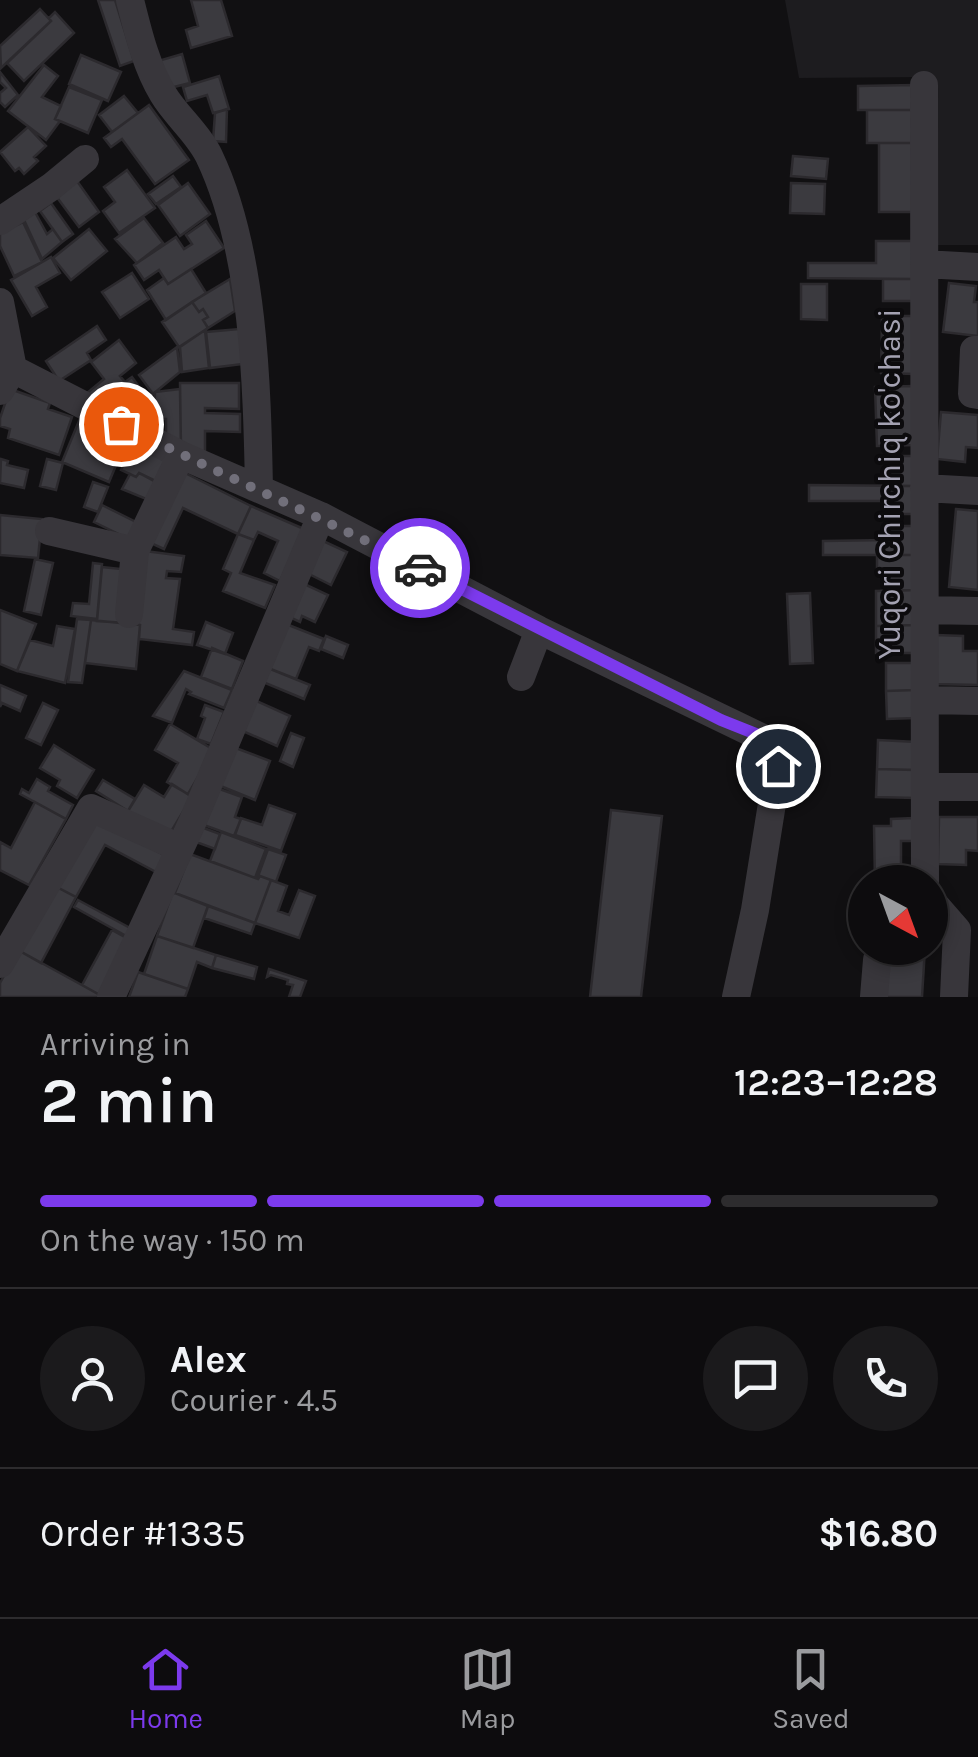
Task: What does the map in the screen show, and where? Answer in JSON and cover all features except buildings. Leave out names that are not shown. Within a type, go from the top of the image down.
[{"type":"street","points":[[130,0],[143,47],[163,94],[207,152],[228,202],[251,336],[259,489]]},
{"type":"street","name":"Yuqori Chirchiq ko'chasi","points":[[924,85],[925,865]]},
{"type":"street","points":[[0,221],[52,187],[85,159]]},
{"type":"street","points":[[924,264],[978,267]]},
{"type":"street","points":[[0,302],[15,379],[320,516],[538,630],[771,742],[778,766],[755,910],[736,997]]},
{"type":"street","points":[[924,371],[976,373]]},
{"type":"street","points":[[128,614],[134,551],[181,455]]},
{"type":"street","points":[[924,488],[978,491]]},
{"type":"street","points":[[111,997],[180,848],[320,516]]},
{"type":"street","points":[[49,531],[134,551]]},
{"type":"street","points":[[924,610],[978,611]]},
{"type":"street","points":[[521,677],[538,630]]},
{"type":"street","points":[[924,700],[978,701]]},
{"type":"street","points":[[924,787],[978,787]]},
{"type":"street","points":[[0,964],[91,808],[180,848]]},
{"type":"street","points":[[948,920],[957,930],[954,997]]},
{"type":"street","points":[[874,997],[877,965]]},
{"type":"shaded area","points":[[785,0],[978,0],[978,245],[937,245],[927,77],[799,78]]},
{"type":"way so far","points":[[121,424],[320,516],[420,568]]},
{"type":"route","points":[[420,568],[721,720],[766,738],[771,742],[778,766]]}]
